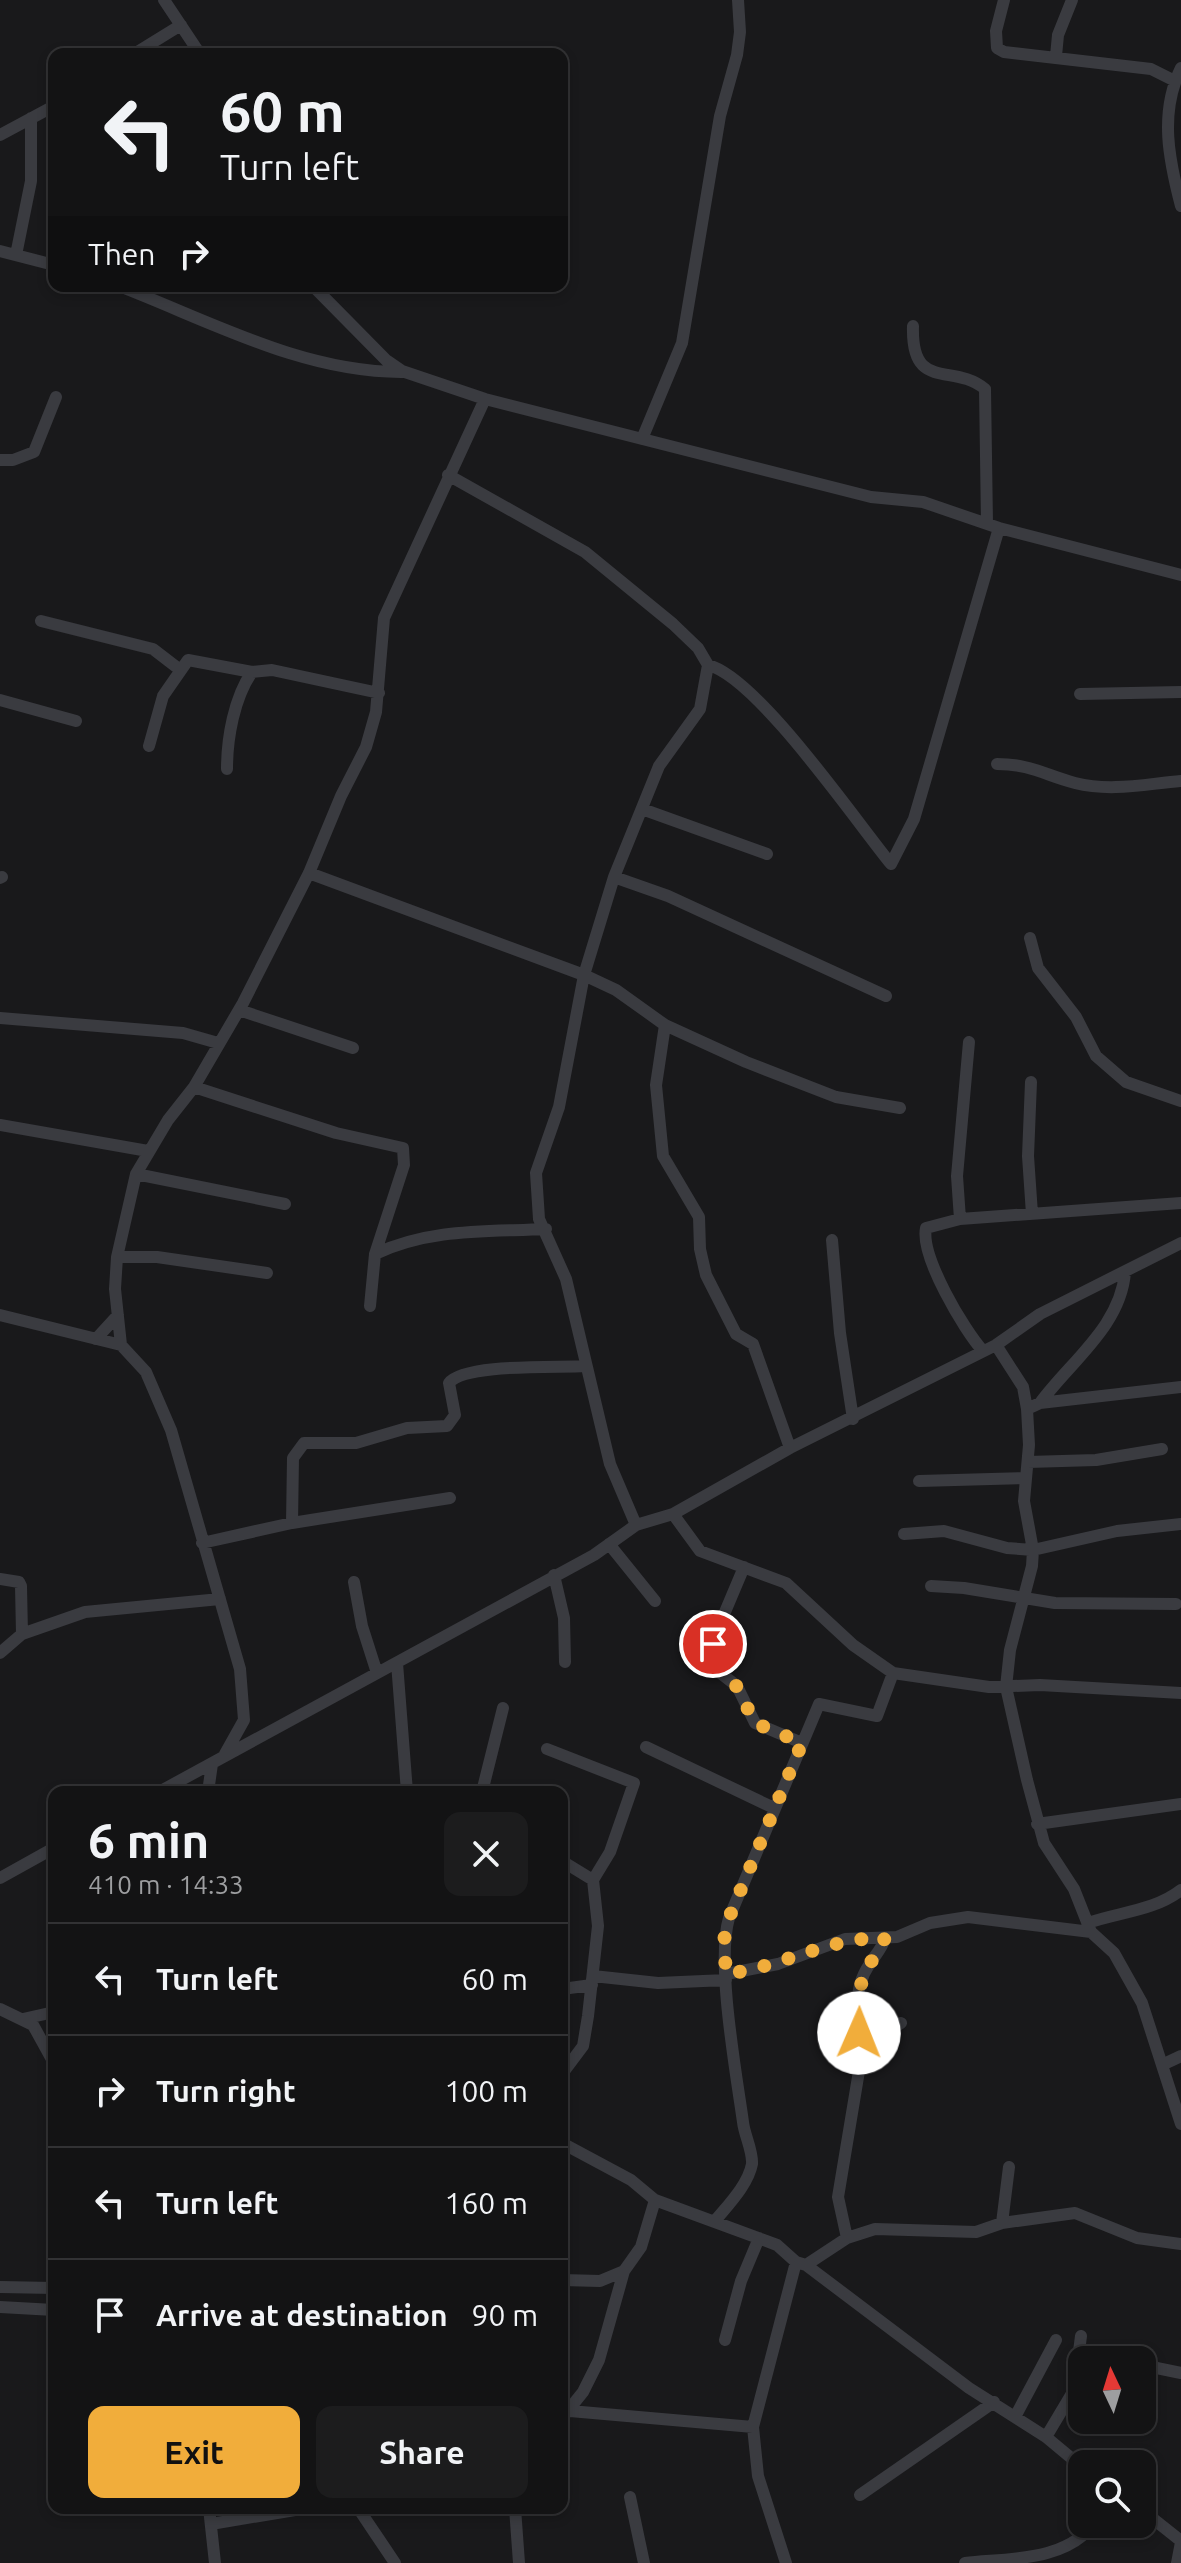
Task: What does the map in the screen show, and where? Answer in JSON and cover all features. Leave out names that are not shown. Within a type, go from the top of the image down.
[{"type":"street","points":[[164,0],[196,48]]},
{"type":"street","points":[[642,439],[685,329],[720,116],[737,55],[740,32],[738,0]]},
{"type":"street","points":[[1004,0],[996,31],[997,48],[1011,53],[1056,56],[1178,74],[1169,161],[1180,201]]},
{"type":"street","points":[[1056,56],[1058,35],[1072,0]]},
{"type":"street","points":[[144,48],[181,25]]},
{"type":"street","points":[[0,135],[48,109]]},
{"type":"street","points":[[16,255],[31,181],[31,118]]},
{"type":"street","points":[[0,251],[48,263]]},
{"type":"street","points":[[134,292],[285,353],[329,364],[402,371],[485,399],[871,497],[923,502],[993,526],[1181,575]]},
{"type":"street","points":[[319,292],[386,360],[402,371]]},
{"type":"street","points":[[708,665],[723,669],[763,705],[891,864],[914,819],[993,526],[985,389],[942,375],[917,360],[912,348],[913,326]]},
{"type":"street","points":[[0,460],[13,460],[34,452],[56,397]]},
{"type":"street","points":[[121,1345],[115,1289],[117,1257],[136,1174],[148,1151],[194,1087],[239,1010],[309,873],[341,796],[366,747],[379,693],[384,618],[485,399]]},
{"type":"street","points":[[448,475],[585,552],[673,624],[698,648],[708,665],[700,709],[659,766],[614,877],[584,975],[559,1107],[536,1173],[536,1204],[566,1279],[610,1464],[636,1525]]},
{"type":"street","points":[[41,621],[153,649],[179,669]]},
{"type":"street","points":[[149,746],[163,696],[188,660],[252,672],[272,670],[379,693]]},
{"type":"street","points":[[227,769],[232,724],[252,672]]},
{"type":"street","points":[[1080,694],[1181,692]]},
{"type":"street","points":[[0,700],[76,721]]},
{"type":"street","points":[[997,764],[1036,767],[1075,783],[1099,786],[1129,788],[1181,781]]},
{"type":"street","points":[[642,809],[767,854]]},
{"type":"street","points":[[309,873],[584,975],[616,990],[665,1025],[836,1097],[900,1108]]},
{"type":"street","points":[[614,877],[668,896],[886,996]]},
{"type":"street","points":[[1030,938],[1038,968],[1076,1017],[1103,1064],[1126,1082],[1181,1101]]},
{"type":"street","points":[[239,1010],[353,1048]]},
{"type":"street","points":[[0,1018],[183,1033],[218,1043]]},
{"type":"street","points":[[665,1025],[656,1085],[663,1156],[699,1217],[700,1249],[706,1275],[736,1334],[753,1344],[790,1448]]},
{"type":"street","points":[[960,1219],[957,1176],[969,1042]]},
{"type":"street","points":[[1031,1082],[1028,1156],[1032,1214]]},
{"type":"street","points":[[194,1087],[336,1133],[403,1148],[404,1165],[375,1254],[370,1306]]},
{"type":"street","points":[[0,1125],[148,1151]]},
{"type":"street","points":[[136,1174],[285,1204]]},
{"type":"street","points":[[983,1351],[953,1312],[925,1234],[931,1224],[960,1219],[1181,1203]]},
{"type":"street","points":[[375,1254],[407,1239],[454,1232],[546,1229]]},
{"type":"street","points":[[170,1786],[554,1575],[636,1525],[673,1514],[790,1448],[996,1345],[1040,1314],[1176,1246],[1181,1236]]},
{"type":"street","points":[[832,1240],[840,1333],[853,1419]]},
{"type":"street","points":[[117,1257],[157,1257],[267,1273]]},
{"type":"street","points":[[1040,1403],[1104,1327],[1124,1287],[1125,1272]]},
{"type":"street","points":[[0,1315],[121,1345],[146,1372],[171,1430],[240,1669],[244,1709],[242,1730],[224,1757]]},
{"type":"street","points":[[96,1339],[118,1315]]},
{"type":"street","points":[[996,1345],[1023,1387],[1027,1409],[1028,1462],[1024,1501],[1033,1550],[1007,1667],[1006,1687],[1037,1824],[1044,1843],[1074,1889],[1089,1928],[1114,1953],[1142,2003],[1181,2124]]},
{"type":"street","points":[[292,1523],[293,1458],[304,1443],[356,1443],[407,1428],[447,1426],[455,1415],[449,1383],[459,1375],[503,1367],[585,1366]]},
{"type":"street","points":[[1027,1409],[1040,1403],[1181,1387]]},
{"type":"street","points":[[1028,1462],[1096,1460],[1162,1449]]},
{"type":"street","points":[[919,1481],[1026,1478]]},
{"type":"street","points":[[202,1543],[292,1523],[450,1498]]},
{"type":"street","points":[[673,1514],[700,1551],[786,1583],[853,1645],[893,1673],[932,1681],[1006,1687],[1040,1685],[1181,1693]]},
{"type":"street","points":[[904,1534],[944,1531],[1007,1548],[1033,1550],[1117,1531],[1181,1524]]},
{"type":"street","points":[[609,1544],[655,1601]]},
{"type":"street","points":[[744,1567],[717,1631],[712,1656],[719,1672],[737,1686],[755,1723],[802,1743]]},
{"type":"street","points":[[554,1575],[565,1624],[565,1662]]},
{"type":"street","points":[[0,1579],[19,1582],[21,1586],[22,1634]]},
{"type":"street","points":[[354,1582],[362,1626],[377,1673]]},
{"type":"street","points":[[931,1586],[964,1588],[1024,1600],[1176,1604]]},
{"type":"street","points":[[0,1653],[22,1634],[85,1612],[220,1599]]},
{"type":"street","points":[[397,1663],[407,1786]]},
{"type":"street","points":[[715,2221],[741,2188],[752,2163],[742,2121],[726,1977],[724,1940],[729,1918],[819,1704],[877,1716],[893,1673]]},
{"type":"street","points":[[484,1786],[503,1708]]},
{"type":"street","points":[[646,1747],[774,1808]]},
{"type":"street","points":[[547,1749],[634,1783],[615,1841],[593,1880],[598,1926],[592,1980],[583,2046],[568,2066]]},
{"type":"street","points":[[209,1786],[212,1764]]},
{"type":"street","points":[[1037,1824],[1181,1804]]},
{"type":"street","points":[[0,1878],[48,1851]]},
{"type":"street","points":[[568,1865],[593,1880]]},
{"type":"street","points":[[568,1987],[592,1980],[658,1983],[726,1977],[778,1964],[845,1939],[897,1937],[930,1923],[968,1917],[1089,1928],[1121,1911],[1153,1906],[1181,1890]]},
{"type":"street","points":[[847,2238],[838,2197],[863,2047],[857,2021],[858,1999],[863,1976],[885,1938]]},
{"type":"street","points":[[0,2009],[33,2025],[48,2052]]},
{"type":"street","points":[[23,2019],[48,2013]]},
{"type":"street","points":[[863,2047],[901,2023]]},
{"type":"street","points":[[1164,2064],[1181,2056]]},
{"type":"street","points":[[568,2146],[631,2180],[655,2200],[759,2238],[788,2252],[969,2388],[1046,2437],[1068,2455]]},
{"type":"street","points":[[1002,2223],[1009,2167]]},
{"type":"street","points":[[568,2411],[599,2360],[615,2314],[624,2271],[641,2247],[655,2200]]},
{"type":"street","points":[[786,2563],[758,2476],[753,2427],[801,2264],[847,2238],[875,2229],[976,2232],[1002,2223],[1084,2213],[1137,2238],[1181,2244]]},
{"type":"street","points":[[725,2340],[741,2281],[759,2238]]},
{"type":"street","points":[[568,2280],[600,2281],[624,2271]]},
{"type":"street","points":[[0,2287],[48,2288]]},
{"type":"street","points":[[0,2307],[48,2310]]},
{"type":"street","points":[[1046,2437],[1074,2390],[1081,2336]]},
{"type":"street","points":[[1015,2417],[1056,2340]]},
{"type":"street","points":[[1156,2368],[1181,2373]]},
{"type":"street","points":[[860,2495],[994,2402]]},
{"type":"street","points":[[568,2414],[753,2427]]},
{"type":"street","points":[[630,2497],[644,2563]]},
{"type":"street","points":[[210,2514],[215,2563]]},
{"type":"street","points":[[211,2524],[271,2514]]},
{"type":"street","points":[[362,2514],[395,2563]]},
{"type":"street","points":[[515,2514],[519,2563]]},
{"type":"street","points":[[1156,2521],[1181,2541],[1177,2563]]},
{"type":"street","points":[[965,2563],[1064,2549],[1082,2538]]},
{"type":"route","points":[[713,1644],[712,1656],[719,1672],[737,1686],[755,1723],[765,1730],[802,1743],[729,1918],[724,1940],[726,1974],[758,1970],[845,1939],[885,1938],[883,1948],[863,1976],[858,1999],[859,2033]]}]
